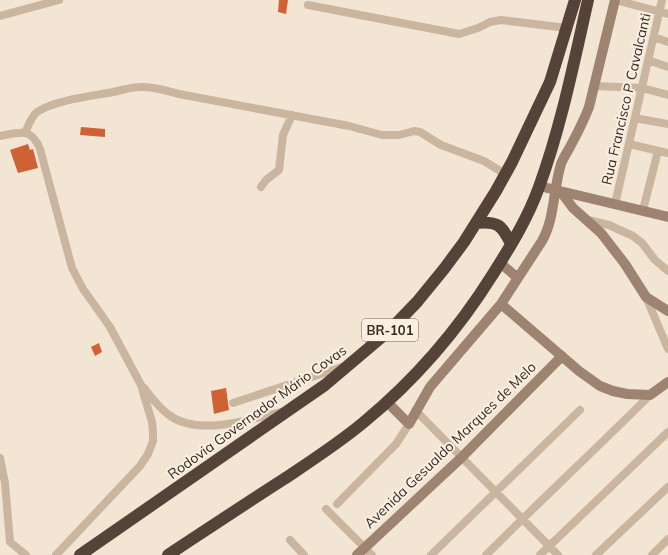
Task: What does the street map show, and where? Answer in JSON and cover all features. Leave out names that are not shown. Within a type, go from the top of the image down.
[{"type":"highway","name":"Rodovia Governador Mário Covas","points":[[80,555],[291,410],[349,365],[390,330],[417,302],[444,269],[476,223],[505,174],[550,82],[575,0]]},
{"type":"highway","points":[[168,555],[334,446],[364,422],[411,379],[438,350],[478,298],[511,244],[528,212],[539,186],[550,155],[562,110],[588,0]]},
{"type":"highway","points":[[476,223],[494,222],[502,228],[511,244]]},
{"type":"street","points":[[0,16],[59,0]]},
{"type":"street","points":[[337,504],[396,444],[430,387],[501,304],[547,233],[558,191],[562,163],[584,121],[595,86],[615,0],[668,14]]},
{"type":"street","name":"Rua Francisco P Cavalcanti","points":[[615,204],[662,0]]},
{"type":"street","points":[[308,5],[459,34],[478,28],[490,22],[501,20],[567,28]]},
{"type":"street","points":[[654,37],[668,42]]},
{"type":"street","points":[[648,60],[668,67]]},
{"type":"street","points":[[25,133],[36,113],[43,109],[60,103],[141,86],[160,88],[179,94],[292,115],[382,135],[414,131],[420,132],[441,144],[484,161],[505,174]]},
{"type":"street","points":[[595,86],[642,88],[668,95]]},
{"type":"street","points":[[261,187],[266,180],[279,170],[283,135],[292,115]]},
{"type":"street","points":[[635,118],[668,124]]},
{"type":"street","points":[[0,136],[25,133],[32,135],[36,140],[40,149],[65,248],[72,268],[83,289],[110,327],[141,385],[152,422],[152,440],[148,454],[140,466],[56,555]]},
{"type":"street","points":[[629,144],[668,153]]},
{"type":"street","points":[[643,210],[658,151]]},
{"type":"street","points":[[539,186],[668,216]]},
{"type":"street","points":[[558,191],[573,208],[601,233],[625,264],[646,298],[668,349]]},
{"type":"street","points":[[588,220],[609,224],[633,236],[642,243],[655,260],[668,271]]},
{"type":"street","points":[[500,263],[518,278]]},
{"type":"street","points":[[646,298],[668,311]]},
{"type":"street","points":[[501,304],[584,375],[600,386],[627,394],[650,395]]},
{"type":"street","name":"Avenida Gesualdo Marques de Melo","points":[[365,553],[562,356]]},
{"type":"street","points":[[233,403],[349,365]]},
{"type":"street","points":[[486,555],[521,519],[578,466],[650,395],[668,382]]},
{"type":"street","points":[[141,385],[170,416],[180,422],[189,424],[211,425],[291,410]]},
{"type":"street","points":[[387,402],[409,424]]},
{"type":"street","points":[[431,555],[580,410]]},
{"type":"street","points":[[416,411],[558,555]]},
{"type":"street","points":[[540,555],[668,432]]},
{"type":"street","points":[[0,458],[5,483],[10,542],[26,555]]},
{"type":"street","points":[[596,555],[668,487]]},
{"type":"street","points":[[326,509],[365,553]]},
{"type":"street","points":[[652,555],[668,539]]},
{"type":"street","points":[[290,540],[304,555]]},
{"type":"building","points":[[279,0],[288,0],[286,14],[278,12]]},
{"type":"building","points":[[81,127],[105,129],[105,137],[80,135]]},
{"type":"building","points":[[28,144],[30,150],[33,149],[38,168],[18,173],[10,150]]},
{"type":"building","points":[[99,343],[102,352],[95,356],[91,347]]},
{"type":"building","points":[[226,388],[229,410],[214,414],[211,391]]}]
